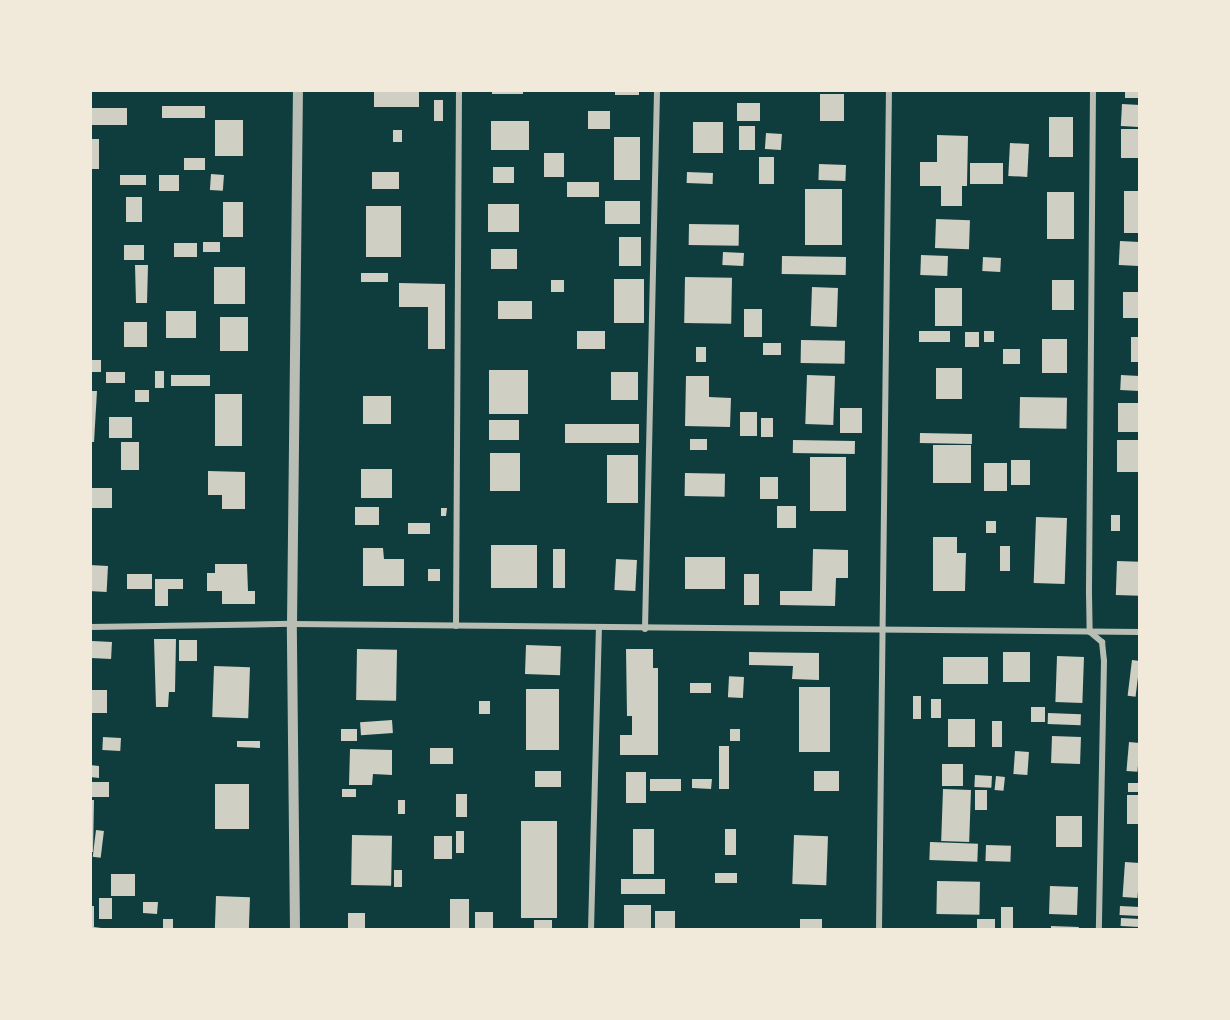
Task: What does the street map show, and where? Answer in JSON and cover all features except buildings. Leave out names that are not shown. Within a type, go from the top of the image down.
[{"type":"street","points":[[295,930],[292,624],[298,90]]},
{"type":"street","points":[[456,626],[459,90]]},
{"type":"street","points":[[645,629],[657,90]]},
{"type":"street","points":[[879,930],[889,90]]},
{"type":"street","points":[[1090,632],[1093,90]]},
{"type":"street","points":[[90,627],[292,624],[884,632],[1140,632]]},
{"type":"street","points":[[591,930],[599,628]]},
{"type":"street","points":[[1090,632],[1102,642],[1104,661],[1099,930]]}]
